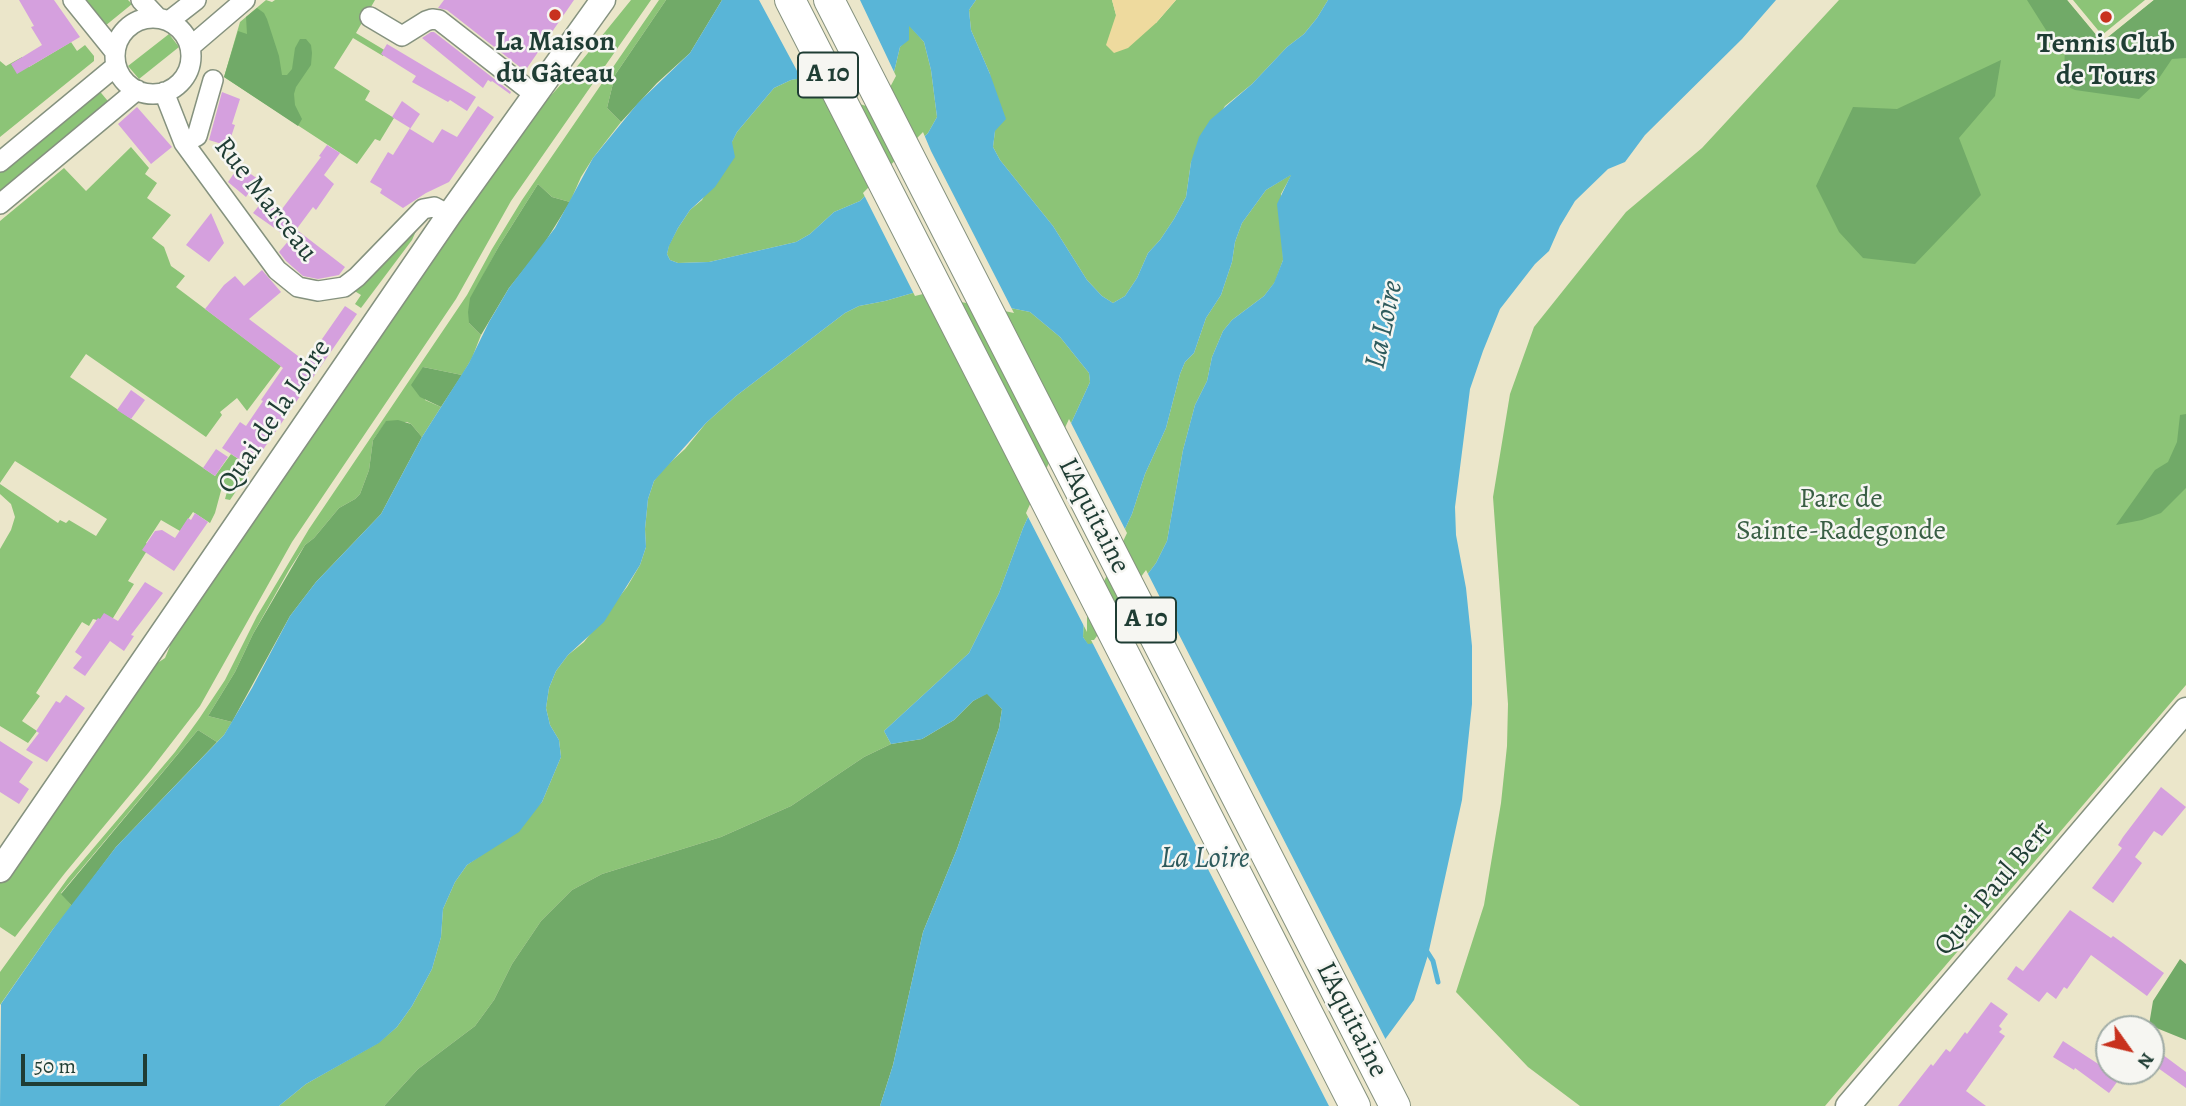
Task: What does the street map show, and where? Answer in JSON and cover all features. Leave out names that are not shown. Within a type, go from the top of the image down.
[{"type":"highway","name":"L'Aquitaine","points":[[790,0],[1355,1106]]},
{"type":"highway","name":"L'Aquitaine","points":[[830,0],[1395,1106]]},
{"type":"main road","name":"Quai de la Loire","points":[[0,870],[449,215],[603,0]]},
{"type":"main road","name":"Quai Paul Bert","points":[[1848,1106],[2186,710]]},
{"type":"street","points":[[72,0],[116,59]]},
{"type":"street","points":[[141,0],[163,20],[178,27],[186,36],[191,59],[182,79],[164,92],[146,93],[128,84],[121,76],[116,59],[117,42],[129,26],[138,20],[163,20],[195,0]]},
{"type":"street","points":[[190,47],[245,0]]},
{"type":"street","points":[[370,17],[402,36],[426,21],[439,20],[534,94]]},
{"type":"street","points":[[0,162],[116,59]]},
{"type":"street","points":[[184,142],[197,136],[213,80]]},
{"type":"street","points":[[0,204],[137,90]]},
{"type":"street","name":"Rue Marceau","points":[[164,92],[184,142],[277,270],[290,282],[308,291],[337,289],[351,282],[423,209],[429,206],[449,215]]},
{"type":"green space","points":[[84,0],[128,0],[132,4],[105,26]]},
{"type":"green space","points":[[266,0],[375,0],[356,33],[386,51],[383,56],[353,38],[334,68],[370,91],[365,100],[394,118],[380,141],[375,139],[357,164],[224,77],[240,22]]},
{"type":"green space","points":[[631,0],[651,0],[511,201],[456,299],[292,542],[200,706],[15,937],[0,927],[0,883],[147,670],[165,658],[170,646],[167,642],[295,454],[535,113]]},
{"type":"green space","points":[[659,0],[666,0],[615,75],[607,108],[621,122],[593,158],[570,202],[552,197],[538,184],[485,272],[469,323],[481,335],[462,375],[423,367],[425,400],[441,407],[422,437],[407,422],[386,422],[373,440],[369,470],[360,494],[339,508],[305,545],[208,716],[232,722],[224,735],[217,742],[198,730],[61,893],[72,906],[0,1005],[0,972],[68,878],[175,752],[199,719],[225,680],[257,616],[309,529],[467,295],[522,200]]},
{"type":"green space","points":[[666,0],[722,0],[690,53],[657,83],[621,122],[607,108],[615,75]]},
{"type":"green space","points":[[976,0],[1112,0],[1116,15],[1156,23],[1176,0],[1328,0],[1304,34],[1225,106],[1191,162],[1186,197],[1174,219],[1148,253],[1125,296],[1113,303],[1087,280],[1053,226],[1000,160],[993,147],[995,131],[990,74],[971,30],[969,10]]},
{"type":"green space","name":"Parc de Sainte-Radegonde","points":[[1839,0],[2067,0],[2102,42],[2154,0],[2186,0],[2186,685],[1825,1106],[1580,1106],[1528,1067],[1456,992],[1484,905],[1501,803],[1507,746],[1508,704],[1493,497],[1510,394],[1534,327],[1626,212],[1702,148]]},
{"type":"green space","points":[[2027,0],[2067,0],[2102,42],[2154,0],[2186,0],[2186,58],[2172,59],[2155,84],[2139,99],[2075,90],[2064,85],[2065,42],[2051,38]]},
{"type":"green space","name":"Tennis Club de Tours","points":[[2073,0],[2145,0],[2102,35]]},
{"type":"green space","points":[[257,8],[267,19],[282,75],[287,75],[292,69],[295,48],[300,39],[306,39],[311,45],[311,65],[294,94],[295,105],[302,119],[298,126],[224,77],[238,31],[247,34],[246,17]]},
{"type":"green space","points":[[909,25],[924,42],[931,70],[937,117],[928,133],[860,201],[834,212],[810,234],[796,242],[709,262],[678,263],[670,260],[667,254],[669,245],[678,228],[690,210],[702,200],[737,132],[774,88],[801,78],[894,72],[900,47],[909,37]]},
{"type":"green space","points":[[169,34],[179,47],[139,79],[128,66]]},
{"type":"green space","points":[[71,42],[77,51],[85,45],[94,56],[94,61],[0,137],[0,61],[6,66],[22,57],[29,67]]},
{"type":"green space","points":[[2001,60],[1995,96],[1959,138],[1981,195],[1915,264],[1863,258],[1839,232],[1816,186],[1853,107],[1897,109]]},
{"type":"green space","points":[[97,88],[112,106],[0,200],[0,169]]},
{"type":"green space","points":[[131,147],[149,168],[145,174],[157,183],[147,198],[171,215],[152,238],[164,247],[171,266],[185,276],[176,287],[281,366],[247,411],[237,398],[220,412],[222,415],[206,437],[86,354],[70,377],[215,476],[231,454],[252,468],[230,500],[225,499],[228,488],[222,487],[210,523],[193,512],[180,531],[161,520],[146,543],[150,546],[128,581],[134,584],[113,618],[93,619],[89,626],[82,622],[36,693],[40,696],[22,721],[37,731],[28,743],[0,726],[0,549],[15,517],[11,504],[0,494],[0,484],[58,523],[60,520],[66,523],[69,520],[96,536],[107,519],[15,461],[0,483],[0,221],[64,168],[86,191]]},
{"type":"green space","points":[[1292,174],[1281,194],[1283,260],[1275,282],[1264,296],[1232,320],[1223,331],[1212,357],[1207,381],[1195,405],[1183,450],[1167,541],[1156,563],[1096,643],[1088,645],[1083,637],[1084,616],[1132,514],[1145,474],[1166,428],[1185,362],[1194,353],[1206,318],[1221,295],[1242,223],[1266,190]]},
{"type":"green space","points":[[538,184],[552,197],[570,202],[542,247],[509,288],[481,335],[469,323],[470,298]]},
{"type":"green space","points":[[417,229],[412,240],[361,308],[355,304],[361,295],[353,290]]},
{"type":"green space","points":[[923,290],[1030,312],[1060,337],[1089,373],[1090,382],[1023,528],[999,593],[969,653],[884,731],[891,744],[864,757],[791,806],[721,837],[602,874],[572,890],[541,921],[512,964],[494,1000],[475,1026],[418,1069],[384,1106],[279,1106],[306,1084],[378,1043],[397,1027],[432,969],[441,937],[443,909],[455,882],[467,865],[490,849],[542,802],[561,757],[559,740],[550,725],[546,708],[549,688],[556,671],[568,655],[584,642],[627,587],[640,565],[646,547],[648,499],[654,481],[664,468],[685,449],[706,423],[736,396],[845,313],[859,306]]},
{"type":"green space","points":[[423,367],[462,375],[441,407],[420,397],[411,385]]},
{"type":"green space","points":[[2186,414],[2186,488],[2161,513],[2116,525],[2155,470],[2168,462],[2177,442],[2180,415]]},
{"type":"green space","points":[[398,420],[411,424],[422,437],[381,514],[316,582],[290,616],[232,722],[208,716],[305,545],[339,508],[360,494],[369,470],[373,440],[386,421]]},
{"type":"green space","points":[[987,693],[1002,709],[999,728],[957,849],[923,932],[893,1065],[880,1106],[384,1106],[418,1069],[475,1026],[494,1000],[512,964],[541,921],[572,890],[602,874],[721,837],[791,806],[864,757],[891,744],[922,739],[954,720],[973,701]]},
{"type":"green space","points":[[198,730],[217,742],[116,847],[72,906],[61,894]]},
{"type":"green space","points":[[2180,959],[2186,964],[2186,1040],[2165,1031],[2165,1015],[2151,1015],[2153,1001]]},
{"type":"sand","points":[[1112,0],[1176,0],[1156,23],[1128,48],[1114,53],[1106,45],[1116,15]]},
{"type":"water","name":"La Loire","points":[[722,0],[976,0],[969,10],[971,30],[1006,119],[995,131],[993,147],[1000,160],[1053,226],[1087,280],[1113,303],[1125,296],[1148,253],[1160,240],[1186,197],[1191,162],[1199,137],[1210,120],[1304,34],[1328,0],[1776,0],[1742,39],[1645,135],[1625,162],[1608,169],[1575,201],[1549,251],[1535,264],[1500,309],[1483,351],[1470,389],[1455,507],[1456,535],[1466,588],[1472,646],[1472,704],[1462,800],[1428,955],[1414,1000],[1336,1106],[880,1106],[893,1065],[923,932],[957,849],[999,728],[1002,709],[987,694],[973,701],[954,720],[922,739],[891,744],[884,731],[969,653],[999,593],[1023,528],[1090,382],[1089,373],[1060,337],[1030,312],[923,290],[859,306],[845,313],[736,396],[706,423],[654,481],[648,499],[646,547],[640,565],[604,622],[568,655],[556,671],[549,688],[546,708],[550,725],[559,740],[561,757],[542,802],[519,832],[467,865],[455,882],[443,909],[441,937],[432,969],[397,1027],[379,1043],[306,1084],[279,1106],[0,1106],[1,1004],[53,929],[116,847],[224,735],[290,616],[316,582],[381,514],[422,437],[469,363],[509,288],[555,228],[593,158],[638,103],[690,53]],"holes":[[[909,26],[924,42],[931,70],[937,117],[928,133],[860,201],[834,212],[810,234],[796,242],[709,262],[678,263],[670,260],[667,254],[678,228],[690,210],[715,187],[735,157],[732,142],[737,132],[774,88],[802,78],[894,72],[900,47],[909,40]],[[1291,175],[1277,204],[1283,260],[1274,283],[1264,296],[1232,320],[1223,331],[1212,357],[1207,381],[1195,405],[1183,450],[1167,541],[1156,563],[1096,643],[1088,644],[1083,637],[1084,616],[1132,514],[1145,474],[1166,428],[1185,362],[1194,353],[1206,318],[1221,295],[1242,223],[1266,190]]]},
{"type":"pier","points":[[759,0],[860,0],[896,76],[888,91],[866,106],[847,100],[829,88],[803,82]]},
{"type":"pier","points":[[923,132],[1014,313],[923,294],[915,296],[863,193]]},
{"type":"pier","points":[[1069,419],[1127,533],[1087,617],[1087,632],[1026,513]]},
{"type":"pier","points":[[1146,570],[1387,1042],[1340,1106],[1329,1106],[1091,640],[1094,640]]},
{"type":"building","points":[[19,0],[54,0],[80,37],[17,74],[11,64],[42,45]]},
{"type":"building","points":[[444,0],[574,0],[525,71],[447,10],[438,8]]},
{"type":"building","points":[[431,32],[511,92],[510,94],[488,80],[483,88],[422,38]]},
{"type":"building","points":[[387,44],[476,97],[467,111],[412,82],[416,76],[381,54]]},
{"type":"building","points":[[222,92],[240,99],[228,146],[209,140]]},
{"type":"building","points":[[402,101],[420,114],[410,129],[433,143],[442,129],[457,137],[478,106],[494,117],[449,182],[403,208],[380,193],[382,189],[370,182],[388,152],[393,155],[410,128],[392,117]]},
{"type":"building","points":[[137,107],[172,147],[151,164],[118,124]]},
{"type":"building","points":[[327,145],[340,153],[324,175],[334,184],[316,210],[313,207],[290,238],[297,230],[345,267],[339,275],[318,279],[303,276],[286,261],[279,252],[290,239],[253,213],[266,197],[282,209]]},
{"type":"building","points":[[239,166],[258,179],[246,197],[228,182]]},
{"type":"building","points":[[211,213],[224,243],[209,262],[186,245]]},
{"type":"building","points":[[262,270],[281,292],[249,319],[306,362],[345,306],[357,314],[251,467],[222,448],[240,422],[246,426],[283,368],[205,309],[235,276],[244,286]]},
{"type":"building","points":[[131,390],[145,400],[131,419],[117,410]]},
{"type":"building","points":[[216,449],[228,457],[215,476],[203,468]]},
{"type":"building","points":[[195,513],[208,522],[174,571],[142,550],[155,531],[162,530],[175,538],[188,518],[191,520]]},
{"type":"building","points":[[145,582],[163,593],[131,635],[134,636],[124,651],[110,641],[85,676],[73,668],[82,657],[75,652],[98,618],[104,613],[118,621]]},
{"type":"building","points":[[66,695],[85,708],[47,762],[26,750],[39,733],[36,731],[56,701],[60,703]]},
{"type":"building","points":[[0,741],[33,762],[19,782],[29,789],[19,804],[0,792]]},
{"type":"building","points":[[2161,787],[2186,807],[2162,836],[2154,831],[2135,857],[2142,863],[2113,903],[2092,888],[2122,848],[2118,845],[2123,837]]},
{"type":"building","points":[[2070,910],[2111,938],[2113,936],[2164,973],[2147,996],[2091,955],[2067,989],[2064,987],[2056,999],[2047,992],[2039,1002],[2007,979],[2016,966],[2023,971]]},
{"type":"building","points":[[1991,1002],[2008,1014],[1999,1026],[2002,1029],[1999,1032],[2005,1036],[1966,1091],[1986,1106],[1898,1106],[1931,1064],[1933,1066],[1946,1049],[1950,1052],[1965,1032],[1967,1034]]},
{"type":"building","points":[[2063,1041],[2095,1062],[2095,1083],[2075,1068],[2074,1070],[2053,1057]]},
{"type":"building","points":[[2165,1056],[2186,1072],[2186,1088],[2165,1073]]},
{"type":"building","points":[[2098,1085],[2115,1085],[2109,1093]]},
{"type":"waterway","points":[[1426,950],[1433,961],[1438,982]]},
{"type":"place","name":"La Maison du Gâteau","points":[[555,15]]},
{"type":"place","name":"Tennis Club de Tours","points":[[2106,17]]}]
